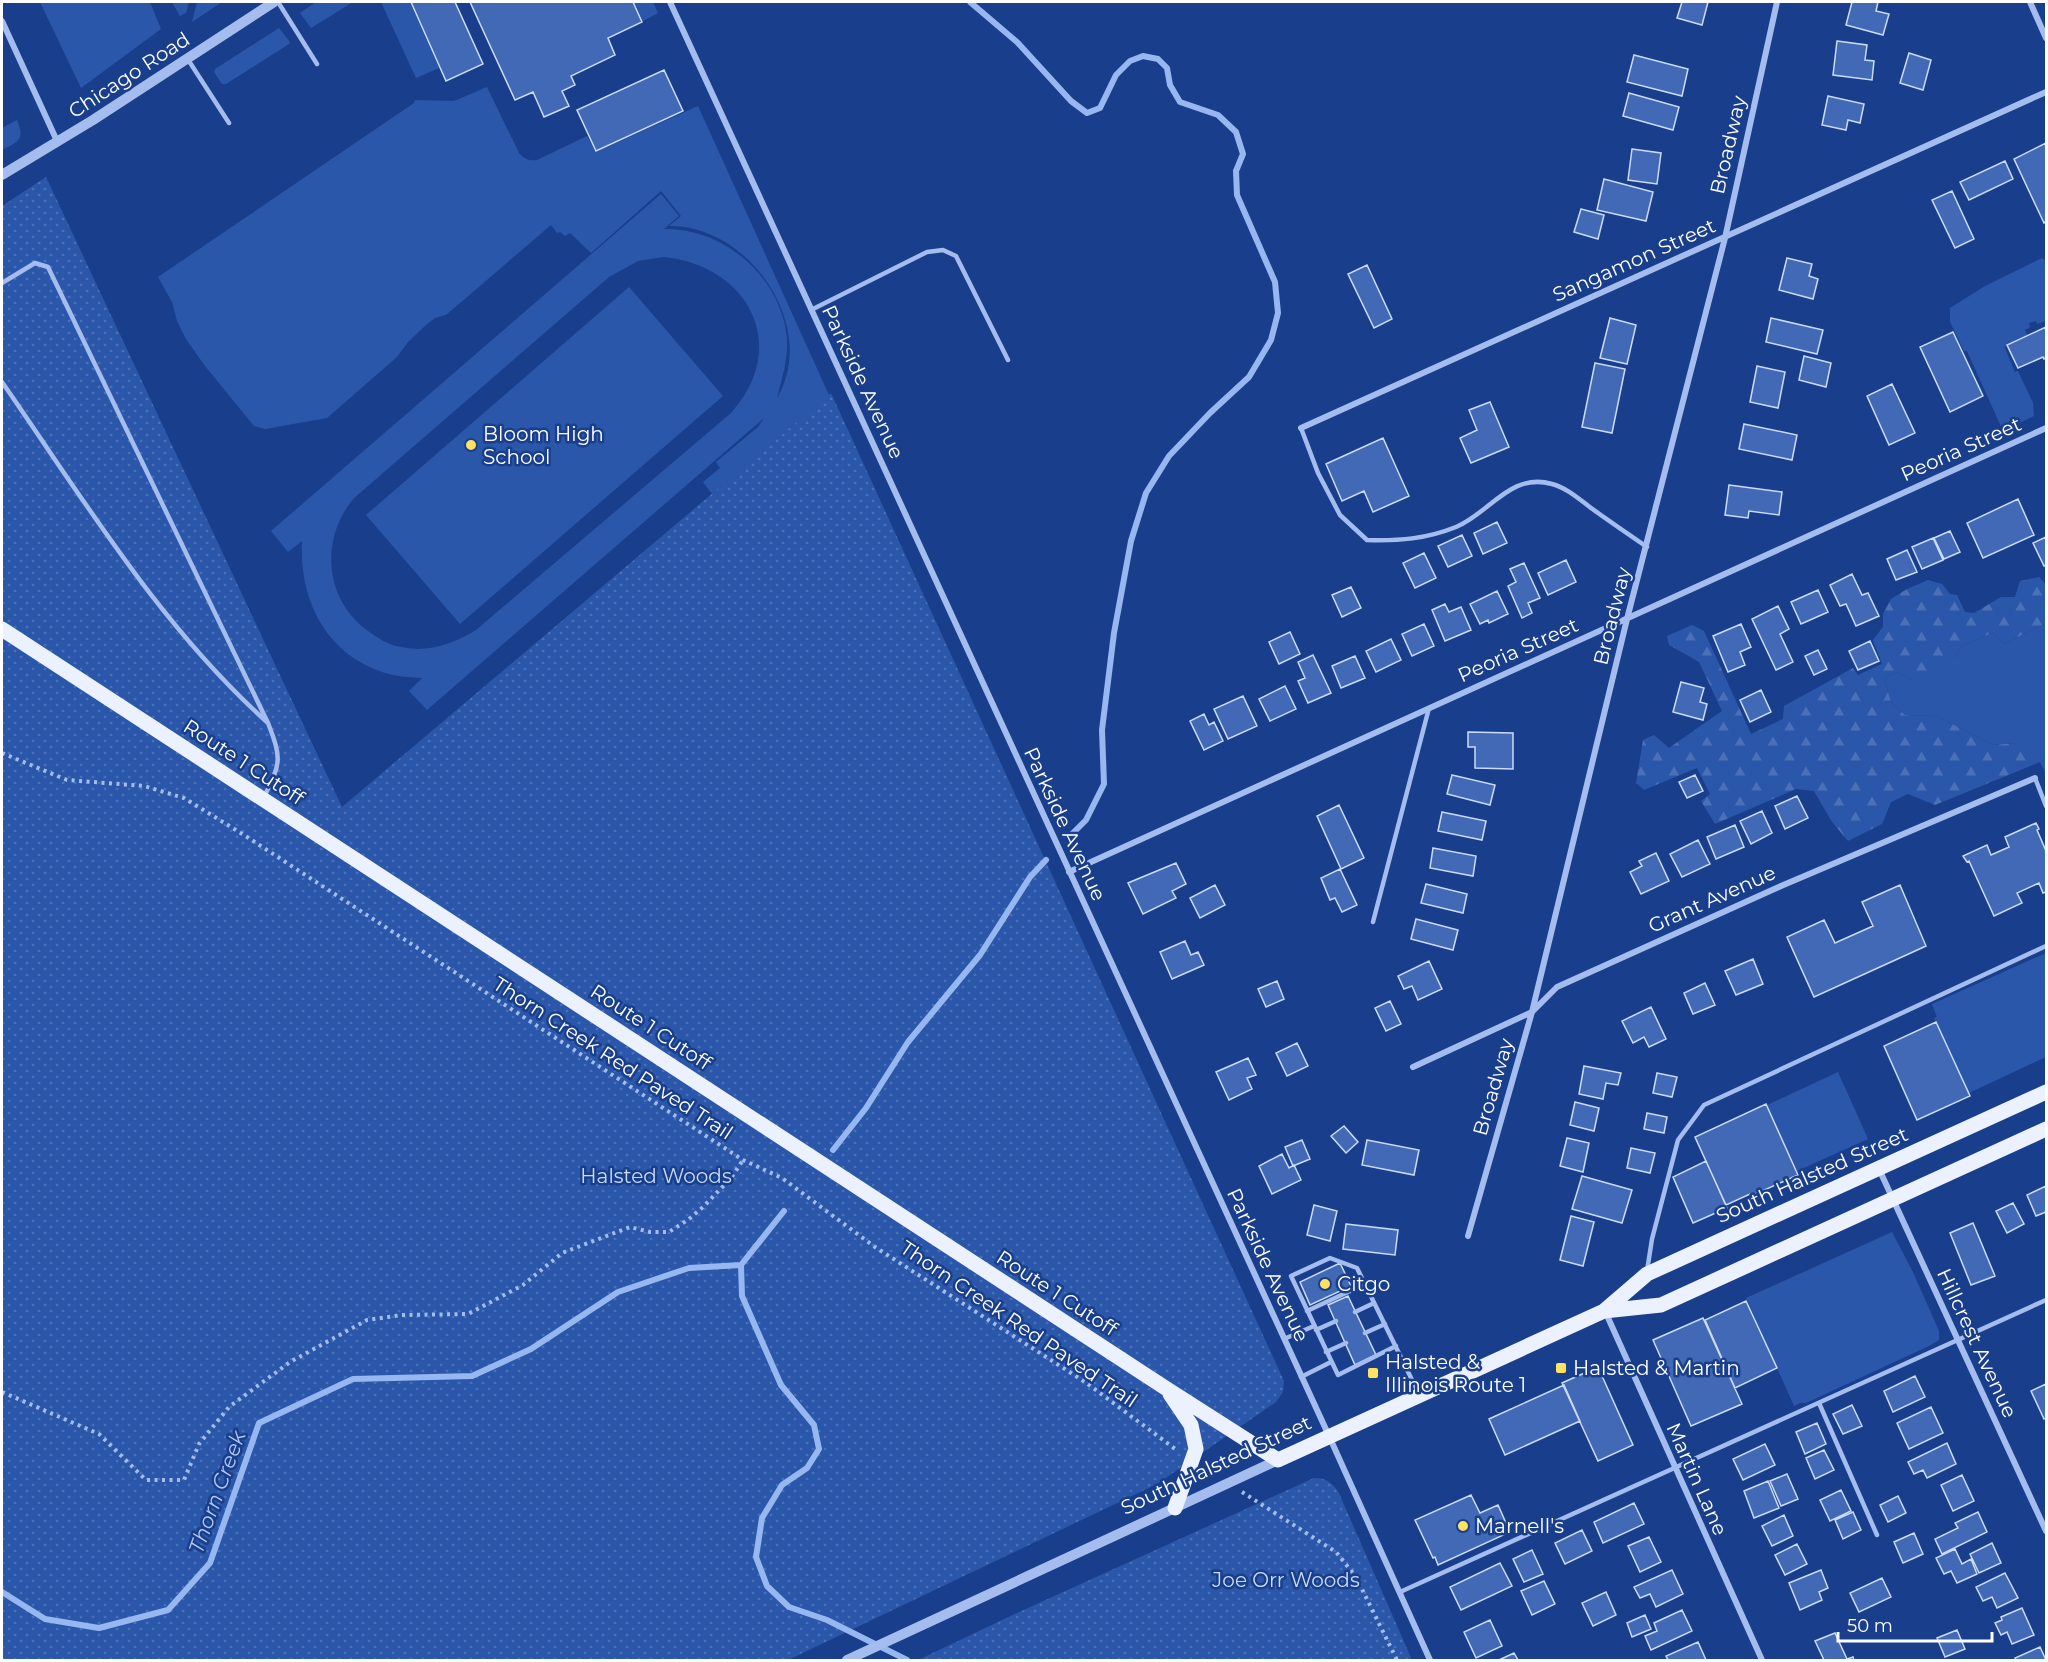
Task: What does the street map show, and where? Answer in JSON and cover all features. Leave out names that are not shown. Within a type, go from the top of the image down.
[{"type":"main road","name":"Route 1 Cutoff","points":[[2,629],[1278,1460]]},
{"type":"main road","name":"South Halsted Street","points":[[1278,1460],[1604,1311],[1647,1274],[2046,1092]]},
{"type":"main road","name":"South Halsted Street","points":[[1604,1311],[1661,1305],[2046,1129]]},
{"type":"main road","points":[[1167,1389],[1191,1425],[1196,1449],[1175,1508]]},
{"type":"street","name":"Chicago Road","points":[[2,175],[276,2]]},
{"type":"street","name":"Parkside Avenue","points":[[670,2],[1430,1660]]},
{"type":"street","name":"Broadway","points":[[1468,1236],[1532,1012],[1627,619],[1725,238],[1777,2]]},
{"type":"street","points":[[2030,2],[2046,38]]},
{"type":"street","points":[[2,21],[57,141]]},
{"type":"street","name":"Sangamon Street","points":[[1301,428],[2046,92]]},
{"type":"street","name":"Peoria Street","points":[[1069,872],[2046,428]]},
{"type":"street","name":"Grant Avenue","points":[[1413,1067],[1532,1012],[1557,987],[1781,886],[2035,778]]},
{"type":"street","name":"Hillcrest Avenue","points":[[1879,1168],[2046,1531]]},
{"type":"street","name":"Martin Lane","points":[[1604,1311],[1762,1660]]},
{"type":"street","name":"South Halsted Street","points":[[847,1660],[1278,1460]]},
{"type":"lane","points":[[276,2],[317,64]]},
{"type":"lane","points":[[187,58],[229,123]]},
{"type":"lane","points":[[811,310],[927,252],[943,250],[956,256],[1008,360]]},
{"type":"lane","points":[[2,283],[35,262],[48,267],[278,747],[278,769],[263,800]]},
{"type":"lane","points":[[2,382],[151,598],[234,692],[268,723]]},
{"type":"lane","points":[[1301,428],[1318,473],[1340,515],[1366,540],[1399,541],[1451,529],[1483,510],[1503,493],[1523,483],[1537,481],[1564,489],[1647,548]]},
{"type":"lane","points":[[1373,922],[1429,708]]},
{"type":"lane","points":[[2035,778],[2046,806]]},
{"type":"lane","points":[[1647,1274],[1652,1239],[1678,1140],[1704,1106],[2046,946]]},
{"type":"lane","points":[[1396,1346],[1338,1375],[1291,1276],[1330,1258],[1357,1268],[1374,1303],[1385,1324],[1396,1346],[1420,1395]]},
{"type":"lane","points":[[1307,1311],[1365,1284]]},
{"type":"lane","points":[[1400,1592],[2046,1300]]},
{"type":"lane","points":[[1355,1312],[1374,1303]]},
{"type":"lane","points":[[1284,1339],[1336,1321]]},
{"type":"lane","points":[[1365,1334],[1385,1324]]},
{"type":"lane","points":[[1326,1352],[1346,1343]]},
{"type":"lane","points":[[1301,1377],[1331,1362]]},
{"type":"lane","points":[[1819,1403],[1876,1535]]},
{"type":"path","name":"Thorn Creek Red Paved Trail","points":[[2,753],[67,780],[144,786],[184,798],[244,834],[743,1160],[783,1178],[875,1247],[1085,1382],[1180,1452]]},
{"type":"path","points":[[2,1392],[99,1434],[146,1480],[184,1480],[199,1444],[229,1407],[290,1362],[367,1320],[402,1315],[468,1314],[523,1285],[562,1253],[630,1227],[650,1232],[669,1232],[703,1207],[731,1178],[743,1160]]},
{"type":"path","points":[[1259,1503],[1336,1552],[1356,1577],[1397,1660]]},
{"type":"green space","points":[[40,2],[150,2],[161,29],[81,88]]},
{"type":"green space","points":[[172,2],[189,2],[186,13],[180,16]]},
{"type":"green space","points":[[197,2],[222,2],[192,22]]},
{"type":"green space","points":[[316,2],[353,2],[311,28],[300,13]]},
{"type":"green space","points":[[381,2],[410,2],[439,68],[416,78]]},
{"type":"green space","points":[[634,2],[653,2],[658,13],[643,21]]},
{"type":"green space","points":[[279,28],[290,42],[289,44],[226,84],[222,84],[214,72],[215,69]]},
{"type":"green space","points":[[487,87],[519,153],[527,159],[534,160],[587,136],[596,152],[698,106],[829,395],[712,494],[703,482],[720,468],[716,462],[758,427],[764,418],[427,710],[409,691],[422,678],[390,674],[364,664],[346,653],[332,638],[320,622],[311,603],[302,563],[302,541],[288,552],[271,531],[661,194],[679,216],[664,229],[687,231],[708,237],[728,247],[762,277],[783,317],[787,339],[786,362],[777,398],[788,370],[789,341],[783,312],[769,285],[750,261],[726,242],[699,230],[669,226],[681,216],[661,191],[591,253],[570,233],[565,236],[560,232],[557,233],[551,225],[446,315],[435,318],[426,325],[408,342],[397,357],[327,418],[265,429],[254,426],[186,339],[177,321],[172,302],[158,277],[414,103],[415,100],[454,101]],"holes":[[[664,257],[694,264],[719,276],[738,293],[752,313],[759,337],[758,362],[749,387],[731,413],[468,635],[440,646],[411,649],[383,641],[353,618],[342,603],[335,586],[332,568],[335,532],[342,515],[353,499],[609,277],[638,261]]]},
{"type":"green space","points":[[17,120],[19,139],[2,150],[2,128]]},
{"type":"green space","name":"Halsted Woods","points":[[46,177],[342,807],[831,393],[1284,1381],[1283,1392],[1276,1402],[1157,1484],[788,1660],[2,1660],[2,206]]},
{"type":"green space","points":[[2042,258],[2046,261],[2046,321],[2037,324],[2036,321],[2029,323],[2030,327],[2025,330],[2027,335],[2006,345],[2005,348],[2015,372],[2018,371],[2033,403],[2034,416],[2003,431],[1967,351],[1964,351],[1950,322],[1950,308],[1985,286]]},
{"type":"green space","points":[[629,287],[723,396],[460,624],[366,515]]},
{"type":"green space","points":[[2039,577],[2046,584],[2046,623],[2004,644],[1992,633],[1962,646],[1955,658],[1921,679],[1912,680],[1898,672],[1884,678],[1891,702],[1905,715],[1937,716],[1993,745],[2015,743],[2037,749],[2045,759],[2040,762],[1935,805],[1908,794],[1891,802],[1882,824],[1848,841],[1832,822],[1814,791],[1796,789],[1715,824],[1701,801],[1710,794],[1697,768],[1644,790],[1636,783],[1643,740],[1654,735],[1669,748],[1722,711],[1699,662],[1669,645],[1667,636],[1692,625],[1704,631],[1751,734],[1783,719],[1784,706],[1853,668],[1858,675],[1882,664],[1873,640],[1883,627],[1883,614],[1891,599],[1907,589],[1928,580],[1942,584],[1950,594],[1957,595],[1965,612],[1974,613],[2001,597],[2015,597],[2020,581]]},
{"type":"green space","points":[[2046,623],[2046,774],[2040,762],[2044,760],[2015,743],[1993,745],[1937,716],[1905,715],[1891,702],[1884,678],[1898,672],[1912,680],[1955,658],[1962,646],[1992,633],[2004,644]]},
{"type":"green space","points":[[2046,953],[2046,1057],[1969,1093],[1934,1018],[1937,1017],[1932,1004]]},
{"type":"green space","points":[[1838,1072],[1868,1139],[1797,1171],[1767,1105]]},
{"type":"green space","points":[[1892,1232],[1939,1331],[1939,1340],[1806,1403],[1794,1406],[1746,1298]]},
{"type":"green space","name":"Joe Orr Woods","points":[[1314,1478],[1328,1481],[1338,1491],[1412,1660],[918,1660],[1017,1613]]},
{"type":"building","points":[[411,2],[455,2],[483,64],[446,81]]},
{"type":"building","points":[[470,2],[633,2],[642,22],[608,38],[615,55],[571,76],[575,85],[562,91],[569,106],[544,117],[533,92],[515,100]]},
{"type":"building","points":[[1682,2],[1708,2],[1702,25],[1677,18]]},
{"type":"building","points":[[1852,2],[1878,2],[1876,11],[1889,14],[1883,35],[1846,25]]},
{"type":"building","points":[[1837,41],[1867,45],[1865,60],[1874,61],[1872,80],[1833,75]]},
{"type":"building","points":[[1909,53],[1931,60],[1923,90],[1900,83]]},
{"type":"building","points":[[1634,55],[1688,69],[1682,96],[1627,82]]},
{"type":"building","points":[[664,70],[683,111],[596,151],[577,110]]},
{"type":"building","points":[[1629,93],[1679,107],[1673,130],[1623,116]]},
{"type":"building","points":[[1828,96],[1864,104],[1860,123],[1848,120],[1846,130],[1822,125]]},
{"type":"building","points":[[2046,143],[2046,221],[2044,223],[2014,159]]},
{"type":"building","points":[[1632,149],[1661,153],[1657,184],[1628,180]]},
{"type":"building","points":[[2005,161],[2013,179],[1969,200],[1960,182]]},
{"type":"building","points":[[1604,179],[1653,192],[1646,221],[1597,210]]},
{"type":"building","points":[[1952,191],[1974,239],[1955,248],[1932,200]]},
{"type":"building","points":[[1581,209],[1604,215],[1598,239],[1574,232]]},
{"type":"building","points":[[1787,258],[1812,264],[1809,276],[1818,279],[1813,299],[1779,290]]},
{"type":"building","points":[[1367,265],[1392,319],[1374,328],[1348,274]]},
{"type":"building","points":[[1610,318],[1636,325],[1627,364],[1600,358]]},
{"type":"building","points":[[1771,318],[1823,330],[1817,354],[1766,342]]},
{"type":"building","points":[[2046,327],[2046,358],[2043,357],[2018,368],[2007,345]]},
{"type":"building","points":[[1953,332],[1983,396],[1950,412],[1920,347]]},
{"type":"building","points":[[1804,356],[1831,363],[1826,387],[1799,380]]},
{"type":"building","points":[[1595,363],[1625,369],[1612,433],[1582,427]]},
{"type":"building","points":[[1757,366],[1785,372],[1778,408],[1750,402]]},
{"type":"building","points":[[1892,384],[1915,433],[1889,445],[1867,396]]},
{"type":"building","points":[[1490,402],[1509,447],[1471,463],[1460,438],[1477,430],[1469,410]]},
{"type":"building","points":[[1744,424],[1797,435],[1792,460],[1739,449]]},
{"type":"building","points":[[1383,438],[1409,496],[1373,512],[1364,491],[1342,501],[1326,464]]},
{"type":"building","points":[[1729,485],[1782,492],[1779,515],[1749,511],[1748,518],[1725,515]]},
{"type":"building","points":[[2018,499],[2034,535],[1983,558],[1967,523]]},
{"type":"building","points":[[1497,522],[1507,543],[1483,554],[1474,533]]},
{"type":"building","points":[[1950,531],[1960,552],[1944,559],[1934,538]]},
{"type":"building","points":[[1462,535],[1472,556],[1448,567],[1438,546]]},
{"type":"building","points":[[2046,537],[2046,565],[2044,566],[2033,543]]},
{"type":"building","points":[[1933,538],[1943,560],[1922,569],[1912,547]]},
{"type":"building","points":[[1907,550],[1917,572],[1896,580],[1887,559]]},
{"type":"building","points":[[1424,553],[1436,578],[1415,588],[1403,563]]},
{"type":"building","points":[[1566,560],[1576,582],[1548,595],[1538,573]]},
{"type":"building","points":[[1524,563],[1540,598],[1528,603],[1532,613],[1522,618],[1508,586],[1516,582],[1510,569]]},
{"type":"building","points":[[1852,574],[1862,595],[1868,593],[1879,616],[1856,626],[1846,604],[1840,606],[1830,585]]},
{"type":"building","points":[[1351,587],[1361,608],[1342,617],[1332,595]]},
{"type":"building","points":[[1818,590],[1828,612],[1801,624],[1791,602]]},
{"type":"building","points":[[1497,591],[1508,614],[1489,623],[1488,620],[1480,624],[1470,604]]},
{"type":"building","points":[[1445,604],[1449,612],[1461,607],[1471,630],[1445,641],[1432,610]]},
{"type":"building","points":[[1778,606],[1789,629],[1780,634],[1793,662],[1776,670],[1752,619]]},
{"type":"building","points":[[1424,624],[1434,646],[1412,656],[1402,634]]},
{"type":"building","points":[[1741,624],[1751,647],[1740,652],[1745,665],[1728,672],[1713,636]]},
{"type":"building","points":[[1290,632],[1300,654],[1279,664],[1269,642]]},
{"type":"building","points":[[1391,639],[1401,660],[1376,672],[1366,651]]},
{"type":"building","points":[[1870,641],[1879,661],[1858,670],[1849,651]]},
{"type":"building","points":[[1818,650],[1827,669],[1814,675],[1805,656]]},
{"type":"building","points":[[1313,655],[1331,693],[1308,703],[1298,681],[1305,678],[1298,662]]},
{"type":"building","points":[[1355,656],[1365,678],[1341,688],[1332,666]]},
{"type":"building","points":[[1681,682],[1704,688],[1700,702],[1707,704],[1703,720],[1673,712]]},
{"type":"building","points":[[1285,686],[1296,709],[1270,721],[1259,699]]},
{"type":"building","points":[[1761,690],[1771,712],[1750,722],[1740,700]]},
{"type":"building","points":[[1243,696],[1257,726],[1228,739],[1214,709]]},
{"type":"building","points":[[1204,714],[1209,725],[1214,722],[1223,741],[1204,750],[1190,721]]},
{"type":"building","points":[[1468,732],[1513,733],[1513,769],[1475,768],[1475,747],[1468,747]]},
{"type":"building","points":[[1452,775],[1495,785],[1490,805],[1447,794]]},
{"type":"building","points":[[1695,775],[1703,791],[1687,798],[1679,782]]},
{"type":"building","points":[[1797,796],[1808,818],[1785,829],[1775,806]]},
{"type":"building","points":[[1339,805],[1364,858],[1341,869],[1317,816]]},
{"type":"building","points":[[1762,811],[1772,833],[1751,844],[1740,821]]},
{"type":"building","points":[[1442,812],[1486,821],[1482,840],[1438,831]]},
{"type":"building","points":[[2036,823],[2046,851],[2046,892],[2043,893],[2039,883],[2017,893],[2022,903],[1994,916],[1969,861],[1967,862],[1963,856],[1987,845],[1991,855],[2009,847],[2005,837]]},
{"type":"building","points":[[1735,825],[1744,847],[1716,859],[1707,837]]},
{"type":"building","points":[[1698,840],[1710,864],[1682,877],[1670,854]]},
{"type":"building","points":[[1433,848],[1476,856],[1473,876],[1430,868]]},
{"type":"building","points":[[1656,853],[1669,881],[1641,894],[1630,872],[1642,866],[1639,861]]},
{"type":"building","points":[[1176,863],[1186,884],[1172,891],[1176,898],[1143,914],[1128,883]]},
{"type":"building","points":[[1340,869],[1357,905],[1342,912],[1335,898],[1330,900],[1321,878]]},
{"type":"building","points":[[1426,884],[1467,894],[1463,913],[1421,903]]},
{"type":"building","points":[[1215,885],[1225,905],[1200,918],[1190,898]]},
{"type":"building","points":[[1900,885],[1926,946],[1814,997],[1787,937],[1824,920],[1835,943],[1873,926],[1862,902]]},
{"type":"building","points":[[1416,919],[1458,930],[1453,950],[1411,939]]},
{"type":"building","points":[[1185,941],[1191,955],[1198,952],[1204,965],[1172,979],[1160,952]]},
{"type":"building","points":[[1753,959],[1763,984],[1736,995],[1725,971]]},
{"type":"building","points":[[1429,961],[1442,989],[1418,1000],[1412,986],[1404,989],[1398,976]]},
{"type":"building","points":[[1277,981],[1284,999],[1266,1007],[1258,989]]},
{"type":"building","points":[[1705,983],[1715,1005],[1693,1014],[1684,993]]},
{"type":"building","points":[[1390,1001],[1401,1024],[1386,1031],[1375,1008]]},
{"type":"building","points":[[1651,1007],[1666,1039],[1649,1047],[1644,1037],[1633,1043],[1622,1021]]},
{"type":"building","points":[[1936,1022],[1970,1096],[1917,1120],[1884,1046]]},
{"type":"building","points":[[1297,1043],[1308,1066],[1287,1076],[1276,1053]]},
{"type":"building","points":[[1248,1058],[1256,1075],[1247,1078],[1252,1089],[1229,1100],[1216,1072]]},
{"type":"building","points":[[1584,1066],[1621,1073],[1618,1085],[1606,1083],[1603,1099],[1579,1094]]},
{"type":"building","points":[[1657,1073],[1677,1077],[1672,1097],[1653,1093]]},
{"type":"building","points":[[1575,1102],[1599,1108],[1594,1131],[1570,1125]]},
{"type":"building","points":[[1766,1104],[1798,1175],[1726,1205],[1695,1137]]},
{"type":"building","points":[[1647,1113],[1667,1117],[1664,1133],[1644,1129]]},
{"type":"building","points":[[1344,1126],[1358,1142],[1346,1153],[1331,1136]]},
{"type":"building","points":[[1567,1138],[1589,1143],[1583,1172],[1560,1166]]},
{"type":"building","points":[[1302,1140],[1310,1159],[1293,1166],[1285,1147]]},
{"type":"building","points":[[1367,1140],[1419,1150],[1414,1175],[1362,1165]]},
{"type":"building","points":[[1631,1148],[1655,1153],[1650,1173],[1627,1168]]},
{"type":"building","points":[[1282,1154],[1289,1168],[1294,1165],[1301,1180],[1272,1194],[1259,1166]]},
{"type":"building","points":[[1706,1161],[1727,1208],[1693,1223],[1673,1177]]},
{"type":"building","points":[[1582,1176],[1632,1190],[1622,1223],[1572,1209]]},
{"type":"building","points":[[2046,1186],[2046,1212],[2036,1216],[2027,1195]]},
{"type":"building","points":[[2013,1203],[2024,1224],[2007,1233],[1996,1211]]},
{"type":"building","points":[[1314,1205],[1337,1211],[1330,1241],[1307,1235]]},
{"type":"building","points":[[1571,1216],[1594,1222],[1583,1266],[1560,1260]]},
{"type":"building","points":[[1973,1223],[1995,1276],[1971,1285],[1950,1233]]},
{"type":"building","points":[[1346,1224],[1398,1230],[1395,1255],[1343,1249]]},
{"type":"building","name":"Citgo","points":[[1340,1263],[1351,1286],[1310,1305],[1300,1282]]},
{"type":"building","name":"Citgo","points":[[1348,1296],[1376,1355],[1355,1365],[1328,1305]]},
{"type":"building","points":[[1746,1301],[1777,1368],[1735,1388],[1705,1320]]},
{"type":"building","points":[[1703,1318],[1742,1404],[1691,1426],[1653,1340]]},
{"type":"building","points":[[1598,1367],[1633,1445],[1598,1461],[1562,1383]]},
{"type":"building","points":[[1915,1376],[1925,1397],[1893,1412],[1884,1391]]},
{"type":"building","points":[[2046,1384],[2046,1418],[2044,1419],[2031,1391]]},
{"type":"building","points":[[1564,1385],[1580,1421],[1505,1455],[1489,1419]]},
{"type":"building","points":[[1852,1405],[1862,1426],[1843,1434],[1833,1414]]},
{"type":"building","points":[[1931,1407],[1943,1433],[1909,1449],[1897,1423]]},
{"type":"building","points":[[1817,1423],[1826,1444],[1805,1454],[1796,1432]]},
{"type":"building","points":[[1947,1443],[1956,1464],[1927,1478],[1923,1470],[1914,1474],[1908,1462]]},
{"type":"building","points":[[1765,1444],[1775,1465],[1743,1480],[1733,1459]]},
{"type":"building","points":[[1824,1450],[1834,1470],[1815,1479],[1806,1458]]},
{"type":"building","points":[[1787,1474],[1798,1499],[1781,1506],[1770,1481]]},
{"type":"building","points":[[1962,1475],[1974,1501],[1953,1511],[1941,1485]]},
{"type":"building","points":[[1768,1481],[1779,1508],[1754,1518],[1744,1491]]},
{"type":"building","points":[[1841,1490],[1851,1511],[1830,1521],[1820,1500]]},
{"type":"building","name":"Marnell's","points":[[1471,1495],[1480,1513],[1498,1505],[1510,1532],[1438,1565],[1415,1520]]},
{"type":"building","points":[[1898,1496],[1906,1513],[1888,1522],[1880,1505]]},
{"type":"building","points":[[1634,1503],[1644,1524],[1603,1543],[1594,1522]]},
{"type":"building","points":[[1853,1512],[1861,1530],[1843,1539],[1835,1520]]},
{"type":"building","points":[[1978,1512],[1987,1532],[1942,1554],[1935,1539],[1958,1528],[1955,1523]]},
{"type":"building","points":[[1784,1515],[1793,1536],[1772,1546],[1762,1526]]},
{"type":"building","points":[[1582,1530],[1592,1551],[1565,1564],[1555,1543]]},
{"type":"building","points":[[1914,1533],[1923,1554],[1903,1563],[1894,1542]]},
{"type":"building","points":[[1649,1537],[1661,1562],[1640,1572],[1628,1546]]},
{"type":"building","points":[[1992,1543],[2001,1563],[1979,1573],[1970,1554]]},
{"type":"building","points":[[1797,1544],[1807,1564],[1785,1575],[1775,1555]]},
{"type":"building","points":[[1955,1549],[1962,1564],[1971,1559],[1977,1574],[1957,1583],[1951,1571],[1944,1574],[1936,1558]]},
{"type":"building","points":[[1532,1550],[1543,1574],[1524,1582],[1513,1559]]},
{"type":"building","points":[[1500,1563],[1512,1586],[1461,1610],[1450,1587]]},
{"type":"building","points":[[1672,1570],[1683,1594],[1656,1607],[1650,1594],[1640,1598],[1634,1587]]},
{"type":"building","points":[[1821,1570],[1828,1588],[1819,1592],[1822,1600],[1800,1610],[1789,1583]]},
{"type":"building","points":[[2005,1573],[2018,1598],[1997,1608],[1992,1597],[1983,1601],[1976,1587]]},
{"type":"building","points":[[1882,1578],[1891,1597],[1859,1612],[1850,1593]]},
{"type":"building","points":[[1544,1581],[1555,1604],[1532,1615],[1521,1591]]},
{"type":"building","points":[[1606,1592],[1616,1615],[1593,1626],[1582,1603]]},
{"type":"building","points":[[2022,1608],[2034,1635],[2012,1644],[2007,1632],[2001,1635],[1995,1623],[2002,1620],[2001,1617]]},
{"type":"building","points":[[1682,1610],[1692,1631],[1651,1650],[1645,1636],[1657,1631],[1654,1623]]},
{"type":"building","points":[[1645,1615],[1651,1629],[1632,1637],[1627,1623]]},
{"type":"building","points":[[1490,1620],[1502,1646],[1476,1658],[1464,1632]]},
{"type":"building","points":[[1957,1630],[1965,1649],[1945,1657],[1937,1638]]},
{"type":"building","points":[[1835,1633],[1847,1659],[1853,1657],[1854,1660],[1824,1660],[1815,1641]]},
{"type":"building","points":[[1698,1642],[1706,1660],[1668,1660],[1666,1656]]},
{"type":"building","points":[[2040,1647],[2046,1660],[2016,1660],[2015,1658]]},
{"type":"building","points":[[1514,1653],[1518,1660],[1499,1660]]},
{"type":"waterway","points":[[970,2],[1017,42],[1071,101],[1087,113],[1100,108],[1116,75],[1130,61],[1143,56],[1158,59],[1167,68],[1170,85],[1180,102],[1218,115],[1236,132],[1243,154],[1236,171],[1237,195],[1275,282],[1278,313],[1271,340],[1249,377],[1169,456],[1146,493],[1131,541],[1114,633],[1102,730],[1104,784],[1086,820],[1071,835]]},
{"type":"waterway","points":[[833,1150],[866,1108],[908,1042],[980,955],[1030,877],[1046,860]]},
{"type":"waterway","points":[[784,1211],[741,1265],[742,1296],[781,1385],[814,1425],[819,1449],[807,1468],[782,1485],[762,1518],[756,1557],[767,1586],[789,1607],[827,1620],[907,1660]]},
{"type":"waterway","name":"Thorn Creek","points":[[2,1592],[45,1619],[99,1628],[168,1610],[210,1563],[259,1423],[353,1379],[472,1376],[531,1349],[618,1292],[689,1268],[741,1265]]},
{"type":"place","name":"Bloom High School","points":[[471,445]]},
{"type":"place","name":"Citgo","points":[[1325,1284]]},
{"type":"place","name":"Halsted & Martin","points":[[1561,1368]]},
{"type":"place","name":"Halsted & Illinois Route 1","points":[[1373,1373]]},
{"type":"place","name":"Marnell's","points":[[1463,1526]]}]
